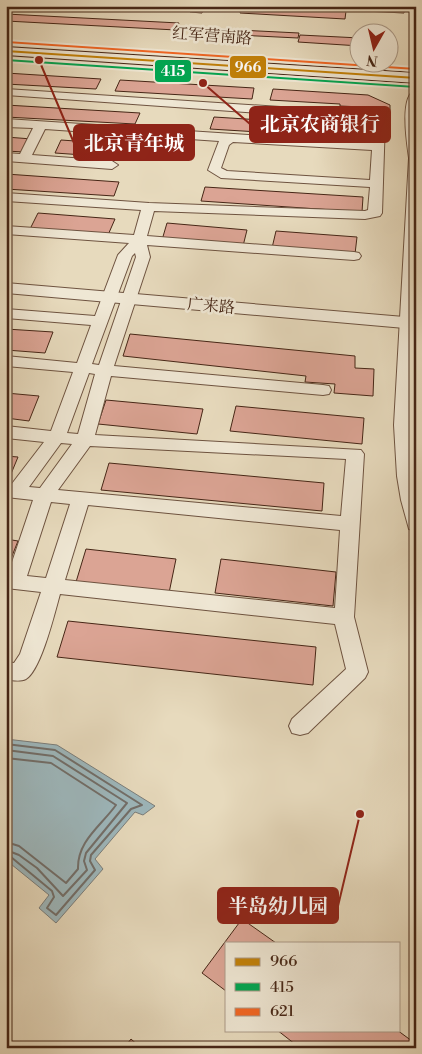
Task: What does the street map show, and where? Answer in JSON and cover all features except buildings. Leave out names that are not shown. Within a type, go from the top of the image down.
[{"type":"main road","name":"红军营南路","points":[[6,40],[350,67]]},
{"type":"main road","name":"红军营南路","points":[[6,51],[350,69]]},
{"type":"main road","name":"红军营南路","points":[[400,70],[416,67]]},
{"type":"main road","name":"红军营南路","points":[[397,72],[416,78]]},
{"type":"street","points":[[6,92],[357,116],[379,120],[374,213],[364,215],[149,208],[6,197]]},
{"type":"street","points":[[416,93],[413,96],[410,133],[415,158],[411,324],[403,450],[408,495],[416,524]]},
{"type":"street","points":[[164,133],[173,103]]},
{"type":"street","points":[[6,123],[378,147]]},
{"type":"street","points":[[24,159],[41,125]]},
{"type":"street","points":[[230,138],[223,144],[214,170],[225,175],[376,184]]},
{"type":"street","points":[[6,157],[112,165]]},
{"type":"street","points":[[11,491],[57,437],[125,255],[139,241],[149,208]]},
{"type":"street","points":[[6,230],[354,256]]},
{"type":"street","points":[[139,241],[143,257],[105,369],[85,440],[44,494],[11,582],[344,617]]},
{"type":"street","name":"广来路","points":[[6,288],[411,324]]},
{"type":"street","points":[[6,313],[100,321]]},
{"type":"street","points":[[6,361],[323,390]]},
{"type":"street","points":[[6,432],[85,440],[355,454],[344,617],[357,672],[300,726]]},
{"type":"street","points":[[11,491],[350,524]]},
{"type":"street","points":[[6,671],[20,672],[30,657],[81,498]]},
{"type":"water","points":[[6,739],[57,745],[155,806],[143,815],[135,812],[95,859],[103,869],[56,923],[39,908],[49,895],[6,860],[8,797],[6,776],[9,764]]},
{"type":"transit line","name":"621","points":[[7,42],[416,69]]},
{"type":"transit line","name":"966","points":[[6,51],[416,78]]},
{"type":"transit line","name":"415","points":[[6,60],[415,87]]},
{"type":"place","name":"北京青年城","points":[[39,60]]},
{"type":"place","name":"北京农商银行","points":[[203,83]]},
{"type":"place","name":"半岛幼儿园","points":[[360,814]]}]
